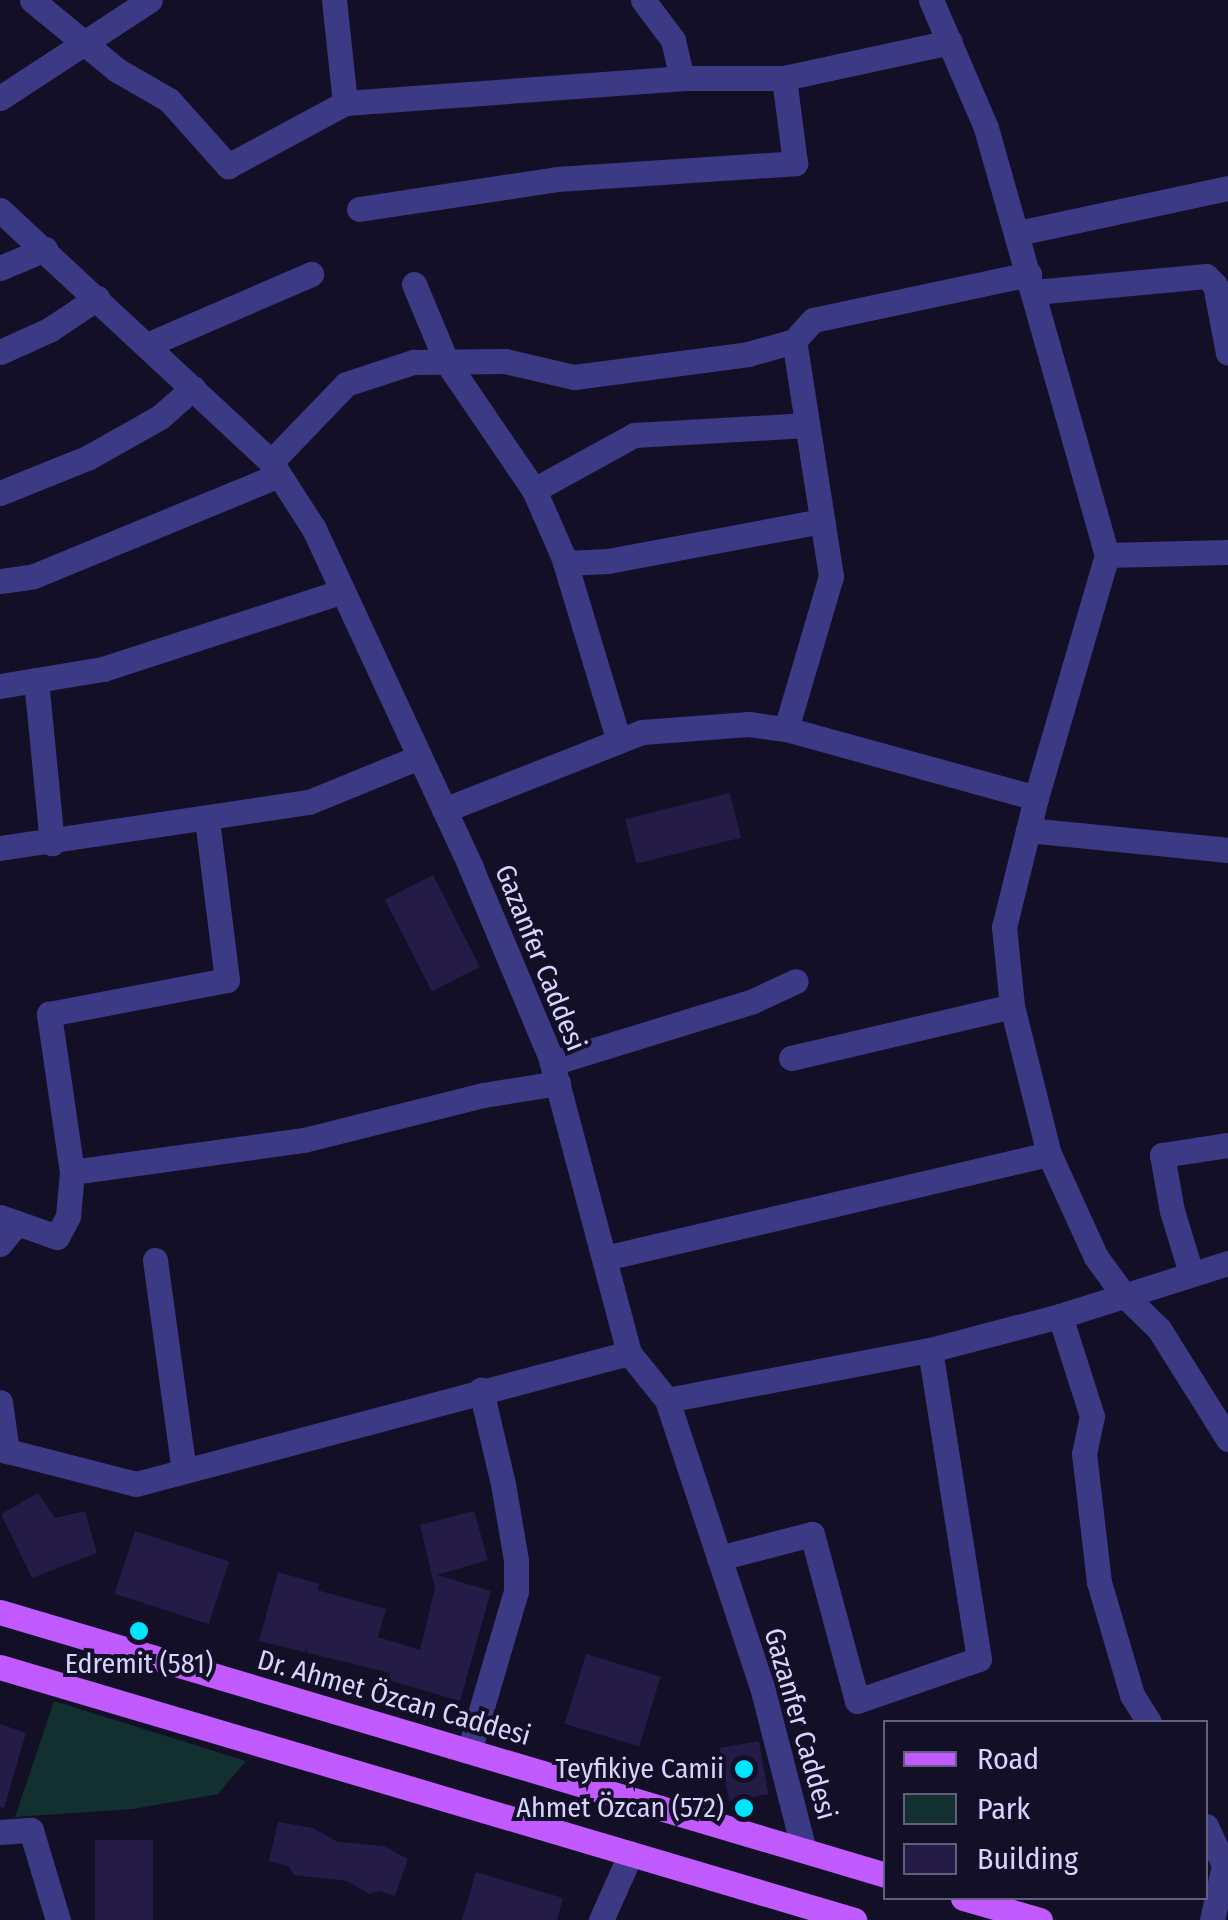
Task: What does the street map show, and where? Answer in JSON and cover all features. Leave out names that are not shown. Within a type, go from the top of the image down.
[{"type":"main road","name":"Dr. Ahmet Özcan Caddesi","points":[[0,1612],[883,1873]]},
{"type":"main road","points":[[0,1668],[631,1853],[829,1916],[854,1920]]},
{"type":"main road","points":[[970,1900],[1040,1920]]},
{"type":"street","points":[[32,0],[116,70],[169,100],[228,166],[345,103],[682,78],[784,78],[950,42]]},
{"type":"street","points":[[0,98],[150,0]]},
{"type":"street","points":[[334,0],[345,103]]},
{"type":"street","points":[[643,0],[673,40],[682,78]]},
{"type":"street","points":[[931,0],[982,116],[1107,556],[1036,798],[1004,928],[1012,1006],[1049,1154],[1096,1257],[1122,1294],[1159,1329],[1228,1438]]},
{"type":"street","points":[[359,208],[557,178],[795,163],[784,78]]},
{"type":"street","points":[[1018,233],[1228,188]]},
{"type":"street","name":"Gazanfer Caddesi","points":[[0,210],[275,468],[314,530],[444,810],[555,1073],[630,1352],[668,1400],[762,1688],[804,1851]]},
{"type":"street","points":[[0,268],[45,249]]},
{"type":"street","points":[[147,346],[311,274]]},
{"type":"street","points":[[0,581],[34,576],[275,468],[346,384],[413,362],[506,361],[574,377],[748,354],[794,340],[813,320],[1031,283],[1206,276],[1215,285],[1228,353]]},
{"type":"street","points":[[414,284],[446,361],[534,490],[565,564],[618,741]]},
{"type":"street","points":[[0,352],[49,330],[97,298]]},
{"type":"street","points":[[786,728],[830,576],[794,340]]},
{"type":"street","points":[[0,492],[90,457],[160,417],[193,388]]},
{"type":"street","points":[[534,490],[634,435],[807,425]]},
{"type":"street","points":[[565,564],[608,561],[822,521]]},
{"type":"street","points":[[1107,556],[1228,552]]},
{"type":"street","points":[[0,686],[103,668],[343,592]]},
{"type":"street","points":[[36,680],[52,843]]},
{"type":"street","points":[[444,810],[642,732],[749,724],[786,728],[1036,798]]},
{"type":"street","points":[[0,848],[309,802],[420,757]]},
{"type":"street","points":[[0,1244],[8,1220],[56,1238],[68,1216],[72,1172],[49,1014],[227,980],[207,819]]},
{"type":"street","points":[[1028,830],[1228,850]]},
{"type":"street","points":[[72,1172],[304,1140],[483,1095],[753,1001],[796,981]]},
{"type":"street","points":[[791,1058],[1012,1006]]},
{"type":"street","points":[[1191,1273],[1172,1211],[1162,1155],[1228,1145]]},
{"type":"street","points":[[605,1258],[1049,1154]]},
{"type":"street","points":[[155,1260],[184,1471]]},
{"type":"street","points":[[668,1400],[930,1350],[1060,1316],[1228,1262]]},
{"type":"street","points":[[1060,1316],[1092,1416],[1084,1453],[1099,1582],[1132,1696],[1147,1720]]},
{"type":"street","points":[[720,1558],[812,1534],[857,1702],[979,1659],[930,1350]]},
{"type":"street","points":[[0,1402],[4,1450],[136,1484],[630,1352]]},
{"type":"street","points":[[468,1751],[516,1591],[516,1560],[482,1390]]},
{"type":"street","points":[[0,1832],[31,1830],[58,1920]]},
{"type":"street","points":[[1208,1830],[1224,1864],[1212,1920]]},
{"type":"street","points":[[601,1920],[631,1853]]},
{"type":"green space","points":[[54,1701],[246,1761],[218,1794],[133,1809],[15,1817]]},
{"type":"building","points":[[730,793],[741,838],[636,864],[625,819]]},
{"type":"building","points":[[433,875],[480,967],[432,991],[385,900]]},
{"type":"building","points":[[38,1493],[55,1518],[85,1511],[97,1553],[32,1578],[1,1514]]},
{"type":"building","points":[[474,1511],[488,1560],[437,1575],[491,1591],[460,1701],[388,1680],[390,1673],[259,1641],[278,1572],[319,1584],[317,1590],[386,1609],[378,1637],[420,1650],[435,1588],[420,1525]]},
{"type":"building","points":[[135,1531],[229,1562],[209,1624],[115,1594]]},
{"type":"building","points":[[586,1654],[661,1677],[639,1747],[565,1724]]},
{"type":"building","points":[[0,1724],[26,1733],[4,1808],[0,1807]]},
{"type":"building","name":"Teyfikiye Camii","points":[[759,1741],[768,1794],[729,1801],[720,1748]]},
{"type":"building","points":[[278,1822],[313,1828],[338,1842],[384,1846],[408,1859],[395,1896],[380,1891],[369,1894],[347,1881],[294,1875],[288,1866],[269,1861]]},
{"type":"building","points":[[95,1840],[153,1840],[153,1920],[95,1920]]},
{"type":"building","points":[[476,1872],[563,1898],[557,1920],[462,1920]]},
{"type":"place","name":"Edremit (581)","points":[[139,1631]]},
{"type":"place","name":"Teyfikiye Camii","points":[[744,1769]]},
{"type":"place","name":"Ahmet Özcan (572)","points":[[744,1808]]}]
